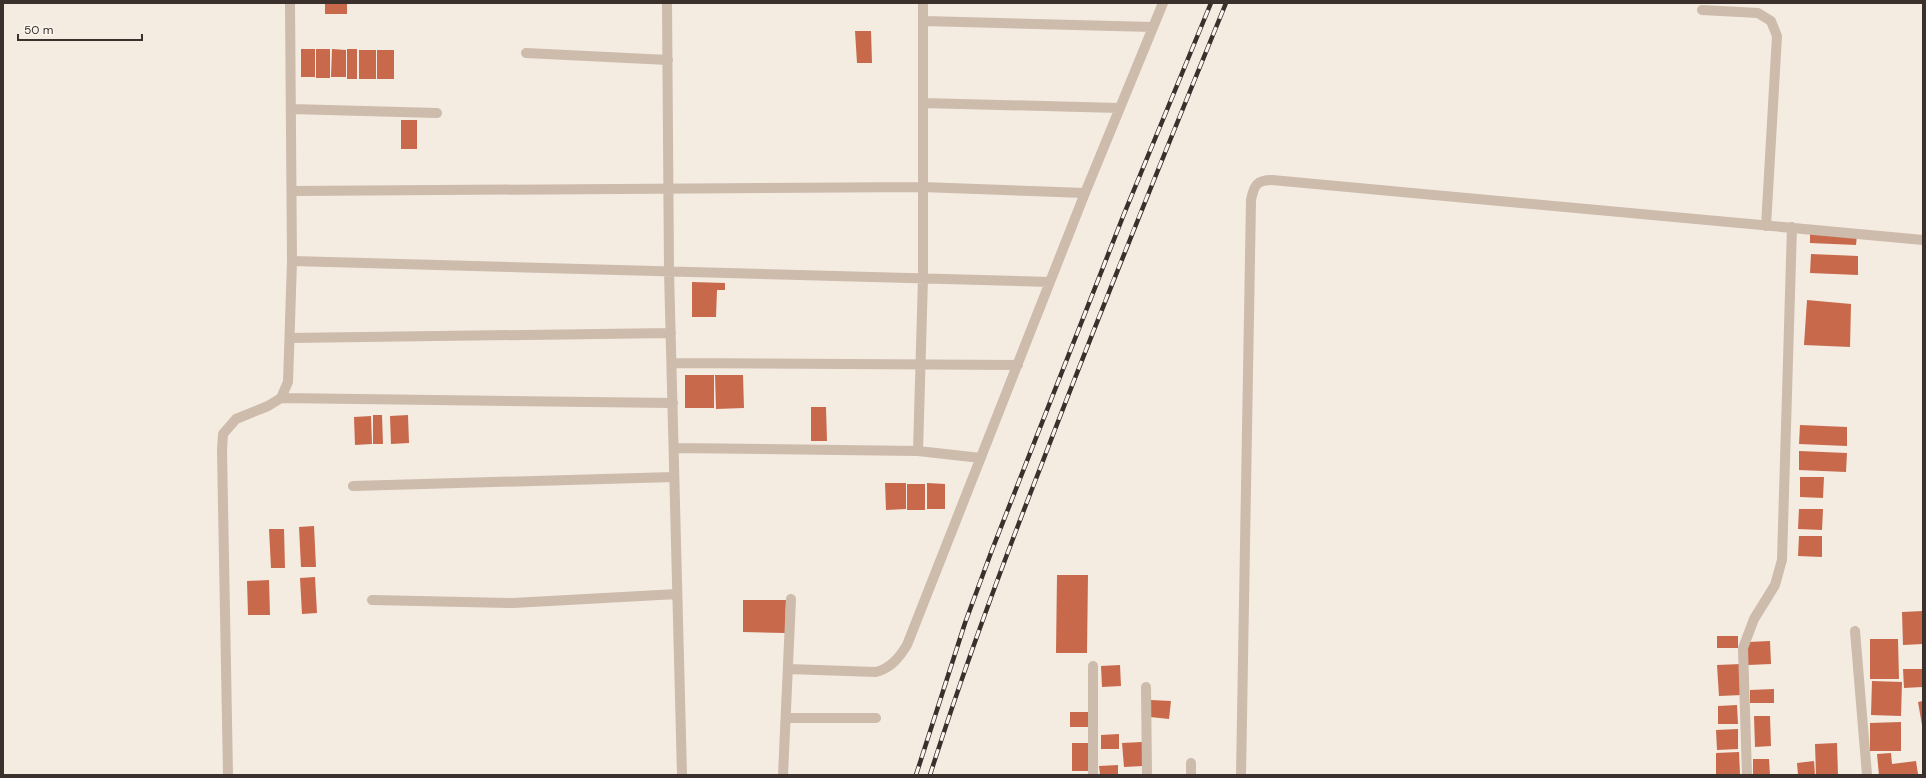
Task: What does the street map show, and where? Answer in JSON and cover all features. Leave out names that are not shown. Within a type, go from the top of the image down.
[{"type":"street","points":[[281,398],[288,382],[292,261],[290,3]]},
{"type":"street","points":[[668,3],[670,189],[669,272],[682,775]]},
{"type":"street","points":[[918,451],[923,278],[923,3]]},
{"type":"street","points":[[788,669],[876,672],[884,669],[901,656],[907,645],[1119,108],[1163,3]]},
{"type":"street","points":[[1702,10],[1758,13],[1771,21],[1777,36],[1766,226]]},
{"type":"street","points":[[924,21],[1153,27]]},
{"type":"street","points":[[526,53],[668,60]]},
{"type":"street","points":[[923,103],[1119,108]]},
{"type":"street","points":[[292,109],[437,113]]},
{"type":"street","points":[[1241,775],[1251,200],[1256,183],[1263,180],[1272,180],[1923,240]]},
{"type":"street","points":[[292,190],[922,187],[1085,193]]},
{"type":"street","points":[[1747,775],[1743,648],[1754,619],[1775,585],[1782,560],[1792,227]]},
{"type":"street","points":[[292,261],[1050,282]]},
{"type":"street","points":[[290,338],[671,333]]},
{"type":"street","points":[[672,363],[1018,365]]},
{"type":"street","points":[[228,775],[222,459],[223,434],[236,419],[268,406],[281,398],[673,403]]},
{"type":"street","points":[[674,448],[918,451],[981,458]]},
{"type":"street","points":[[353,486],[674,477]]},
{"type":"street","points":[[372,600],[513,603],[677,594]]},
{"type":"street","points":[[783,775],[791,599]]},
{"type":"street","points":[[1855,631],[1867,775]]},
{"type":"street","points":[[1093,666],[1093,775]]},
{"type":"street","points":[[1146,687],[1147,775]]},
{"type":"street","points":[[786,718],[876,718]]},
{"type":"street","points":[[1191,764],[1191,775]]},
{"type":"building","points":[[325,4],[347,4],[347,14],[325,14]]},
{"type":"building","points":[[855,31],[871,31],[872,63],[857,63]]},
{"type":"building","points":[[301,49],[315,49],[315,77],[301,77]]},
{"type":"building","points":[[316,49],[330,49],[330,78],[316,78]]},
{"type":"building","points":[[332,49],[346,50],[346,77],[331,77]]},
{"type":"building","points":[[347,49],[357,49],[357,79],[347,79]]},
{"type":"building","points":[[359,50],[376,50],[376,79],[359,79]]},
{"type":"building","points":[[377,50],[394,50],[394,79],[377,79]]},
{"type":"building","points":[[401,120],[417,120],[417,149],[401,149]]},
{"type":"building","points":[[1810,233],[1857,235],[1856,245],[1810,243]]},
{"type":"building","points":[[1811,254],[1858,256],[1858,275],[1810,273]]},
{"type":"building","points":[[692,282],[725,283],[725,290],[717,290],[716,317],[692,317]]},
{"type":"building","points":[[1807,300],[1851,304],[1850,347],[1804,345]]},
{"type":"building","points":[[685,375],[714,375],[714,408],[685,408]]},
{"type":"building","points":[[715,375],[743,375],[744,408],[716,409]]},
{"type":"building","points":[[811,407],[826,407],[827,441],[811,441]]},
{"type":"building","points":[[373,415],[382,415],[383,444],[373,444]]},
{"type":"building","points":[[408,415],[409,443],[391,444],[390,416]]},
{"type":"building","points":[[371,416],[372,444],[355,445],[354,417]]},
{"type":"building","points":[[1800,425],[1847,427],[1847,446],[1799,444]]},
{"type":"building","points":[[1799,451],[1847,453],[1846,472],[1799,470]]},
{"type":"building","points":[[1800,477],[1824,477],[1823,498],[1800,497]]},
{"type":"building","points":[[885,483],[906,483],[906,509],[886,510]]},
{"type":"building","points":[[927,483],[945,484],[945,509],[927,509]]},
{"type":"building","points":[[907,484],[925,484],[925,510],[907,510]]},
{"type":"building","points":[[1799,509],[1823,509],[1822,530],[1798,529]]},
{"type":"building","points":[[314,526],[316,567],[301,567],[299,527]]},
{"type":"building","points":[[269,529],[284,529],[285,568],[271,568]]},
{"type":"building","points":[[1799,536],[1822,536],[1822,557],[1798,556]]},
{"type":"building","points":[[1057,575],[1088,575],[1087,653],[1056,653]]},
{"type":"building","points":[[315,577],[317,613],[302,614],[300,578]]},
{"type":"building","points":[[269,580],[270,615],[248,615],[247,581]]},
{"type":"building","points":[[743,600],[786,600],[785,633],[743,632]]},
{"type":"building","points":[[1923,611],[1923,644],[1903,645],[1902,612]]},
{"type":"building","points":[[1717,636],[1738,636],[1738,648],[1717,648]]},
{"type":"building","points":[[1870,639],[1898,639],[1899,679],[1870,679]]},
{"type":"building","points":[[1770,641],[1771,664],[1748,665],[1748,642]]},
{"type":"building","points":[[1741,664],[1742,695],[1719,696],[1717,665]]},
{"type":"building","points":[[1120,665],[1121,686],[1102,687],[1101,666]]},
{"type":"building","points":[[1903,669],[1922,669],[1922,687],[1904,688]]},
{"type":"building","points":[[1872,681],[1902,682],[1901,716],[1871,715]]},
{"type":"building","points":[[1774,689],[1774,703],[1750,703],[1750,690]]},
{"type":"building","points":[[1151,700],[1171,701],[1169,719],[1150,717]]},
{"type":"building","points":[[1923,701],[1923,725],[1922,725],[1918,702]]},
{"type":"building","points":[[1737,705],[1738,724],[1718,724],[1718,706]]},
{"type":"building","points":[[1070,712],[1089,712],[1090,727],[1070,727]]},
{"type":"building","points":[[1754,716],[1770,716],[1771,746],[1755,747]]},
{"type":"building","points":[[1901,722],[1901,751],[1870,751],[1870,723]]},
{"type":"building","points":[[1738,729],[1738,749],[1717,750],[1716,730]]},
{"type":"building","points":[[1119,734],[1119,749],[1101,749],[1101,735]]},
{"type":"building","points":[[1142,742],[1143,766],[1124,767],[1122,743]]},
{"type":"building","points":[[1072,743],[1089,743],[1089,771],[1072,771]]},
{"type":"building","points":[[1837,743],[1838,775],[1816,775],[1815,744]]},
{"type":"building","points":[[1739,752],[1740,774],[1716,775],[1716,753]]},
{"type":"building","points":[[1891,753],[1892,764],[1916,761],[1918,774],[1879,775],[1877,754]]},
{"type":"building","points":[[1753,759],[1769,759],[1770,775],[1753,775]]},
{"type":"building","points":[[1814,761],[1815,775],[1798,775],[1797,763]]},
{"type":"building","points":[[1118,765],[1118,775],[1100,775],[1099,766]]},
{"type":"railway","points":[[916,775],[965,623],[992,550],[1124,214],[1211,3]]},
{"type":"railway","points":[[930,775],[969,658],[1026,504],[1155,176],[1226,3]]}]
